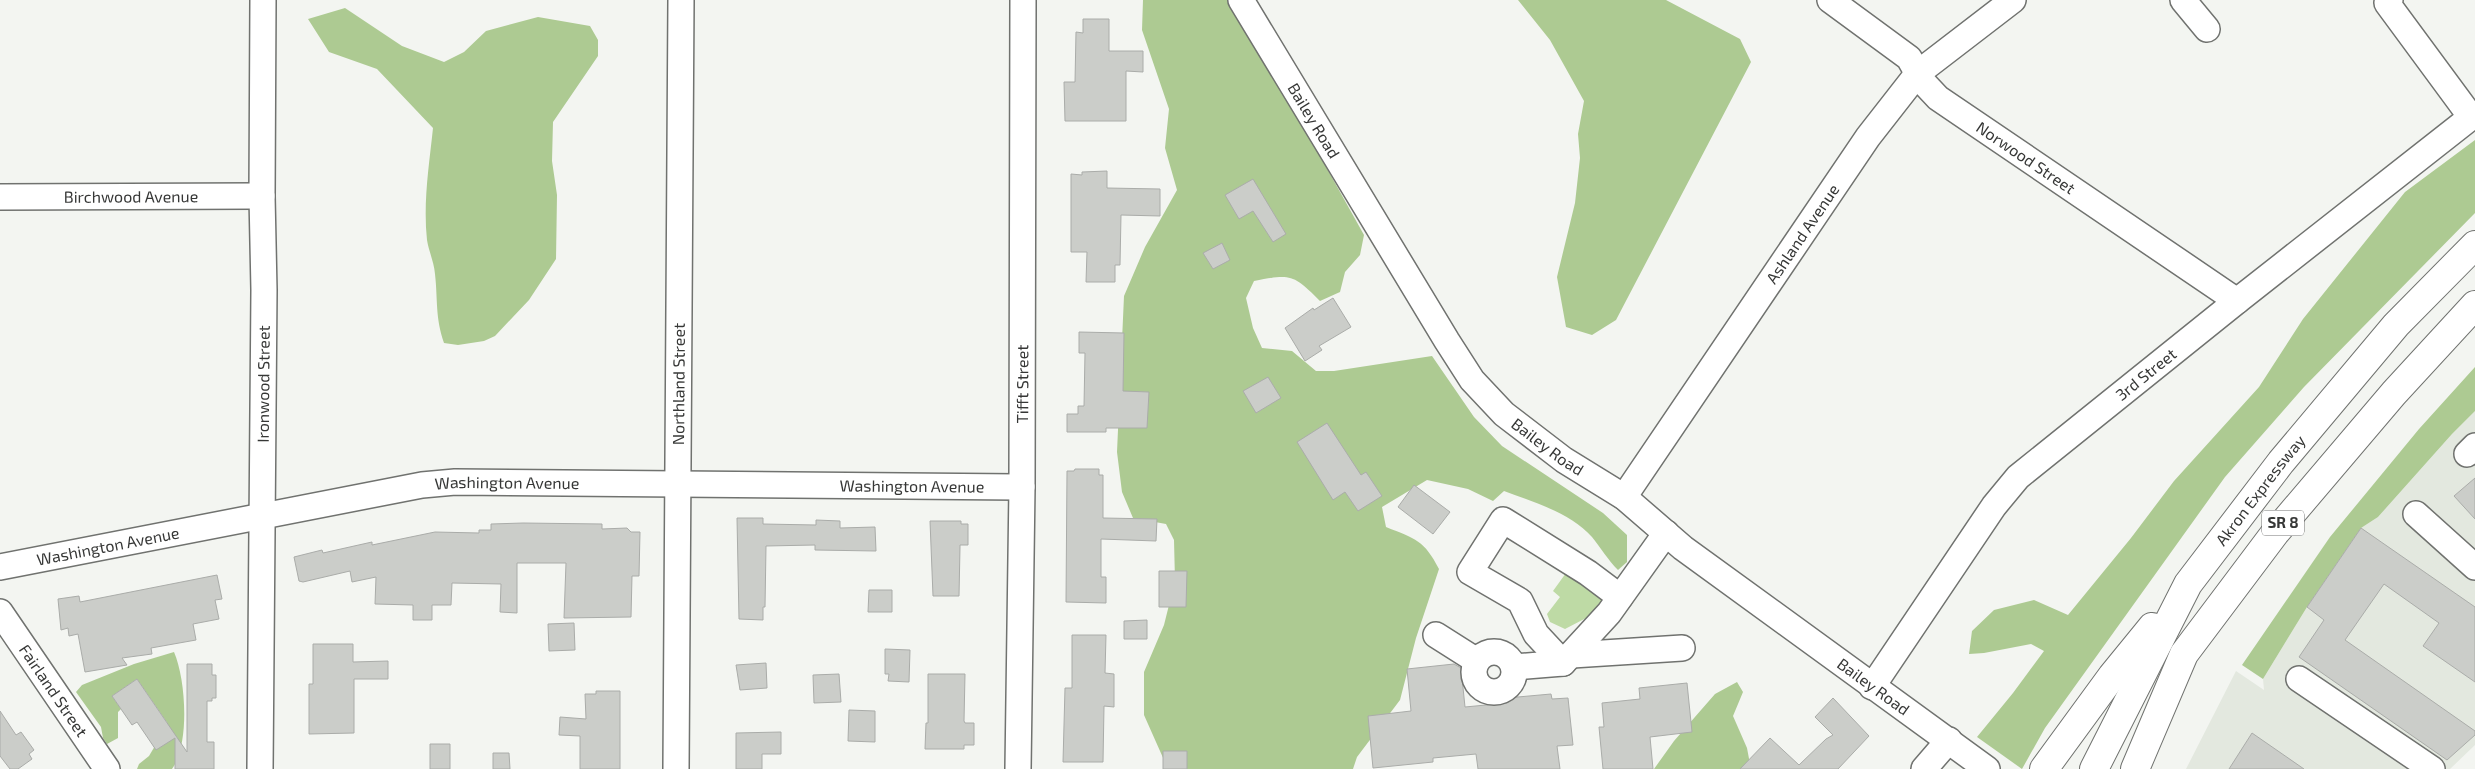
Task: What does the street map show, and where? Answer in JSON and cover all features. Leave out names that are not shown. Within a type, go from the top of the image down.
[{"type":"highway","name":"Akron Expressway","points":[[2094,769],[2188,584],[2281,462],[2383,340],[2475,245]]},
{"type":"highway","name":"SR 8","points":[[2135,769],[2184,654],[2275,533],[2394,393],[2475,306]]},
{"type":"highway","points":[[2044,769],[2112,676],[2188,584]]},
{"type":"street","name":"Ironwood Street","points":[[260,769],[264,290],[262,196],[264,0]]},
{"type":"street","name":"Northland Street","points":[[676,769],[681,0]]},
{"type":"street","name":"Tifft Street","points":[[1018,769],[1022,487],[1023,0]]},
{"type":"street","name":"Bailey Road","points":[[1241,0],[1472,380],[1504,414],[1564,460],[1624,497],[1666,534],[1872,687],[1987,769]]},
{"type":"street","name":"Norwood Street","points":[[1830,0],[1909,58],[1929,89],[1938,98],[2237,301]]},
{"type":"street","name":"Ashland Avenue","points":[[1624,497],[1863,145],[1918,73],[2013,0]]},
{"type":"street","points":[[2183,0],[2207,29]]},
{"type":"street","points":[[2389,1],[2473,116]]},
{"type":"street","name":"3rd Street","points":[[1872,687],[1994,506],[2018,477],[2237,301],[2473,116]]},
{"type":"street","name":"Birchwood Avenue","points":[[0,197],[262,196]]},
{"type":"street","name":"Washington Avenue","points":[[0,567],[422,485],[455,482],[677,482],[1022,487]]},
{"type":"street","points":[[2416,514],[2475,567]]},
{"type":"street","points":[[1568,659],[1536,634],[1520,601],[1470,572],[1503,520],[1588,573],[1620,598]]},
{"type":"street","points":[[1568,659],[1620,598],[1666,534]]},
{"type":"street","name":"Fairland Street","points":[[0,612],[107,769]]},
{"type":"street","points":[[1436,635],[1477,661]]},
{"type":"street","points":[[1514,667],[1568,659],[1682,648]]},
{"type":"street","points":[[1494,652],[1507,656],[1514,667],[1513,680],[1505,690],[1485,691],[1476,681],[1474,674],[1477,661],[1488,653],[1494,652]]},
{"type":"street","points":[[2299,679],[2432,769]]},
{"type":"street","points":[[1924,769],[1957,747]]},
{"type":"shaded area","points":[[2475,411],[2475,745],[2450,769],[2186,769],[2236,671],[2264,690],[2263,679],[2307,607],[2361,528],[2378,517]]},
{"type":"green space","points":[[1143,0],[1233,0],[1364,235],[1360,255],[1345,272],[1340,292],[1320,301],[1304,286],[1291,278],[1276,277],[1254,281],[1246,298],[1253,328],[1262,348],[1292,351],[1316,371],[1334,371],[1432,356],[1474,417],[1502,446],[1603,513],[1627,535],[1627,562],[1618,570],[1592,537],[1573,521],[1551,509],[1504,491],[1493,501],[1468,489],[1427,480],[1382,507],[1386,527],[1412,538],[1424,546],[1439,569],[1416,638],[1400,700],[1357,757],[1353,769],[1164,769],[1164,760],[1144,715],[1144,672],[1164,625],[1175,581],[1174,540],[1166,524],[1133,518],[1122,492],[1117,452],[1124,296],[1145,247],[1177,190],[1165,148],[1169,109],[1142,30]]},
{"type":"green space","points":[[1518,0],[1666,0],[1740,39],[1751,62],[1616,320],[1592,335],[1566,327],[1557,277],[1575,203],[1580,158],[1578,134],[1584,101],[1550,40]]},
{"type":"green space","points":[[345,8],[402,46],[444,62],[464,52],[486,31],[538,17],[590,26],[598,40],[598,56],[553,122],[552,161],[557,195],[556,259],[529,300],[495,336],[484,341],[458,345],[444,343],[441,333],[434,270],[427,240],[426,226],[427,184],[433,128],[377,69],[329,52],[308,19]]},
{"type":"green space","points":[[2475,140],[2475,213],[2304,387],[2225,477],[2045,728],[2022,769],[1977,737],[2044,651],[2031,644],[1969,654],[1972,631],[1994,610],[2034,600],[2068,615],[2131,538],[2174,481],[2259,387],[2303,319],[2405,192]]},
{"type":"green space","points":[[2475,367],[2475,411],[2378,517],[2361,528],[2307,607],[2263,679],[2242,665],[2330,537],[2419,429]]},
{"type":"green space","points":[[1566,573],[1604,598],[1590,616],[1565,629],[1550,622],[1547,614],[1560,597],[1553,591]]},
{"type":"green space","points":[[174,652],[181,679],[184,712],[182,744],[178,758],[172,769],[137,769],[139,764],[149,756],[168,724],[137,679],[112,696],[121,709],[118,712],[118,738],[107,744],[103,738],[101,727],[76,692],[82,685],[134,664]]},
{"type":"green space","points":[[1737,682],[1743,692],[1733,716],[1747,748],[1750,764],[1745,769],[1654,769],[1674,741],[1715,694]]},
{"type":"building","points":[[1083,19],[1109,19],[1109,51],[1143,51],[1143,72],[1126,71],[1126,121],[1065,121],[1064,82],[1075,82],[1076,32],[1083,33]]},
{"type":"building","points":[[1107,171],[1107,188],[1160,189],[1160,216],[1121,215],[1120,265],[1115,265],[1115,282],[1086,282],[1087,252],[1071,252],[1071,174],[1082,175],[1082,172]]},
{"type":"building","points":[[1253,179],[1286,234],[1273,242],[1253,211],[1239,219],[1225,195]]},
{"type":"building","points":[[1222,243],[1230,260],[1213,269],[1203,253]]},
{"type":"building","points":[[1333,298],[1351,327],[1319,346],[1322,350],[1305,361],[1285,328],[1313,308],[1314,310]]},
{"type":"building","points":[[1079,332],[1124,333],[1123,391],[1149,392],[1147,428],[1106,428],[1106,432],[1067,432],[1067,414],[1078,414],[1078,406],[1084,406],[1085,353],[1079,353]]},
{"type":"building","points":[[1268,377],[1281,398],[1256,413],[1243,391]]},
{"type":"building","points":[[1327,423],[1361,475],[1366,472],[1382,496],[1358,511],[1345,492],[1333,500],[1297,442]]},
{"type":"building","points":[[1075,469],[1099,469],[1099,475],[1103,475],[1103,518],[1157,519],[1156,541],[1101,539],[1101,577],[1106,577],[1106,603],[1066,602],[1067,471],[1074,471]]},
{"type":"building","points":[[2475,478],[2475,519],[2454,496]]},
{"type":"building","points":[[1414,485],[1450,512],[1433,534],[1398,507]]},
{"type":"building","points":[[737,518],[763,518],[763,524],[816,525],[816,520],[840,521],[840,528],[875,527],[876,551],[815,550],[815,545],[766,546],[763,620],[739,619]]},
{"type":"building","points":[[930,521],[961,521],[961,524],[968,524],[968,545],[960,545],[959,596],[933,596]]},
{"type":"building","points":[[491,524],[602,524],[602,529],[627,528],[631,532],[640,532],[639,576],[632,576],[631,617],[564,618],[566,563],[517,563],[517,613],[500,612],[501,584],[452,583],[451,605],[432,605],[432,620],[413,620],[413,605],[375,604],[376,577],[352,582],[350,571],[303,582],[299,581],[294,557],[322,550],[323,553],[372,542],[372,545],[435,532],[479,533],[479,530],[491,530]]},
{"type":"building","points":[[2361,528],[2475,607],[2475,682],[2423,646],[2439,623],[2384,584],[2345,640],[2475,731],[2475,735],[2447,760],[2299,657],[2324,620],[2307,607]]},
{"type":"building","points":[[1159,571],[1187,571],[1186,607],[1159,607]]},
{"type":"building","points":[[217,575],[222,599],[215,600],[219,619],[193,624],[196,640],[151,648],[152,654],[122,658],[127,665],[85,672],[78,634],[69,636],[68,628],[61,630],[58,599],[79,596],[80,602]]},
{"type":"building","points":[[869,590],[892,590],[892,612],[868,612]]},
{"type":"building","points":[[1147,620],[1147,639],[1124,639],[1124,621]]},
{"type":"building","points":[[574,623],[575,650],[549,651],[548,624]]},
{"type":"building","points":[[1072,635],[1106,635],[1105,673],[1114,674],[1114,707],[1104,706],[1103,762],[1063,762],[1065,688],[1072,688]]},
{"type":"building","points":[[313,644],[353,644],[353,662],[388,661],[388,679],[354,679],[354,733],[309,734],[309,684],[313,684]]},
{"type":"building","points":[[885,649],[910,650],[909,682],[888,681],[889,674],[885,674]]},
{"type":"building","points":[[766,663],[767,688],[740,690],[736,665]]},
{"type":"building","points":[[187,664],[212,664],[212,675],[216,675],[216,698],[212,698],[212,701],[207,701],[207,742],[214,742],[214,769],[175,769],[175,738],[156,750],[137,722],[132,725],[112,696],[137,679],[187,752]]},
{"type":"building","points":[[1454,664],[1461,668],[1465,707],[1507,703],[1507,698],[1551,694],[1552,699],[1568,698],[1573,745],[1557,746],[1560,769],[1478,769],[1476,754],[1433,758],[1433,762],[1373,768],[1368,716],[1411,711],[1407,669]]},
{"type":"building","points":[[839,674],[841,702],[814,703],[813,675]]},
{"type":"building","points":[[928,674],[965,674],[964,721],[965,723],[974,723],[974,745],[964,745],[964,749],[925,749],[926,723],[928,723]]},
{"type":"building","points":[[1687,683],[1692,732],[1650,737],[1653,769],[1603,769],[1599,727],[1604,727],[1602,703],[1640,699],[1639,688]]},
{"type":"building","points":[[596,691],[620,691],[620,769],[580,769],[580,736],[559,735],[560,717],[586,719],[585,694],[596,694]]},
{"type":"building","points":[[1833,698],[1869,736],[1838,769],[1740,769],[1770,738],[1799,765],[1826,739],[1833,735],[1815,717]]},
{"type":"building","points":[[849,710],[875,711],[875,742],[848,741]]},
{"type":"building","points":[[0,711],[16,735],[21,732],[34,750],[29,754],[32,759],[18,769],[10,769],[0,756]]},
{"type":"building","points":[[781,732],[781,754],[762,754],[762,769],[736,769],[736,733]]},
{"type":"building","points":[[2252,733],[2304,769],[2229,769]]},
{"type":"building","points":[[430,744],[450,744],[450,769],[430,769]]},
{"type":"building","points":[[1163,751],[1187,751],[1187,769],[1163,769]]},
{"type":"building","points":[[493,753],[509,753],[510,769],[493,769]]}]
